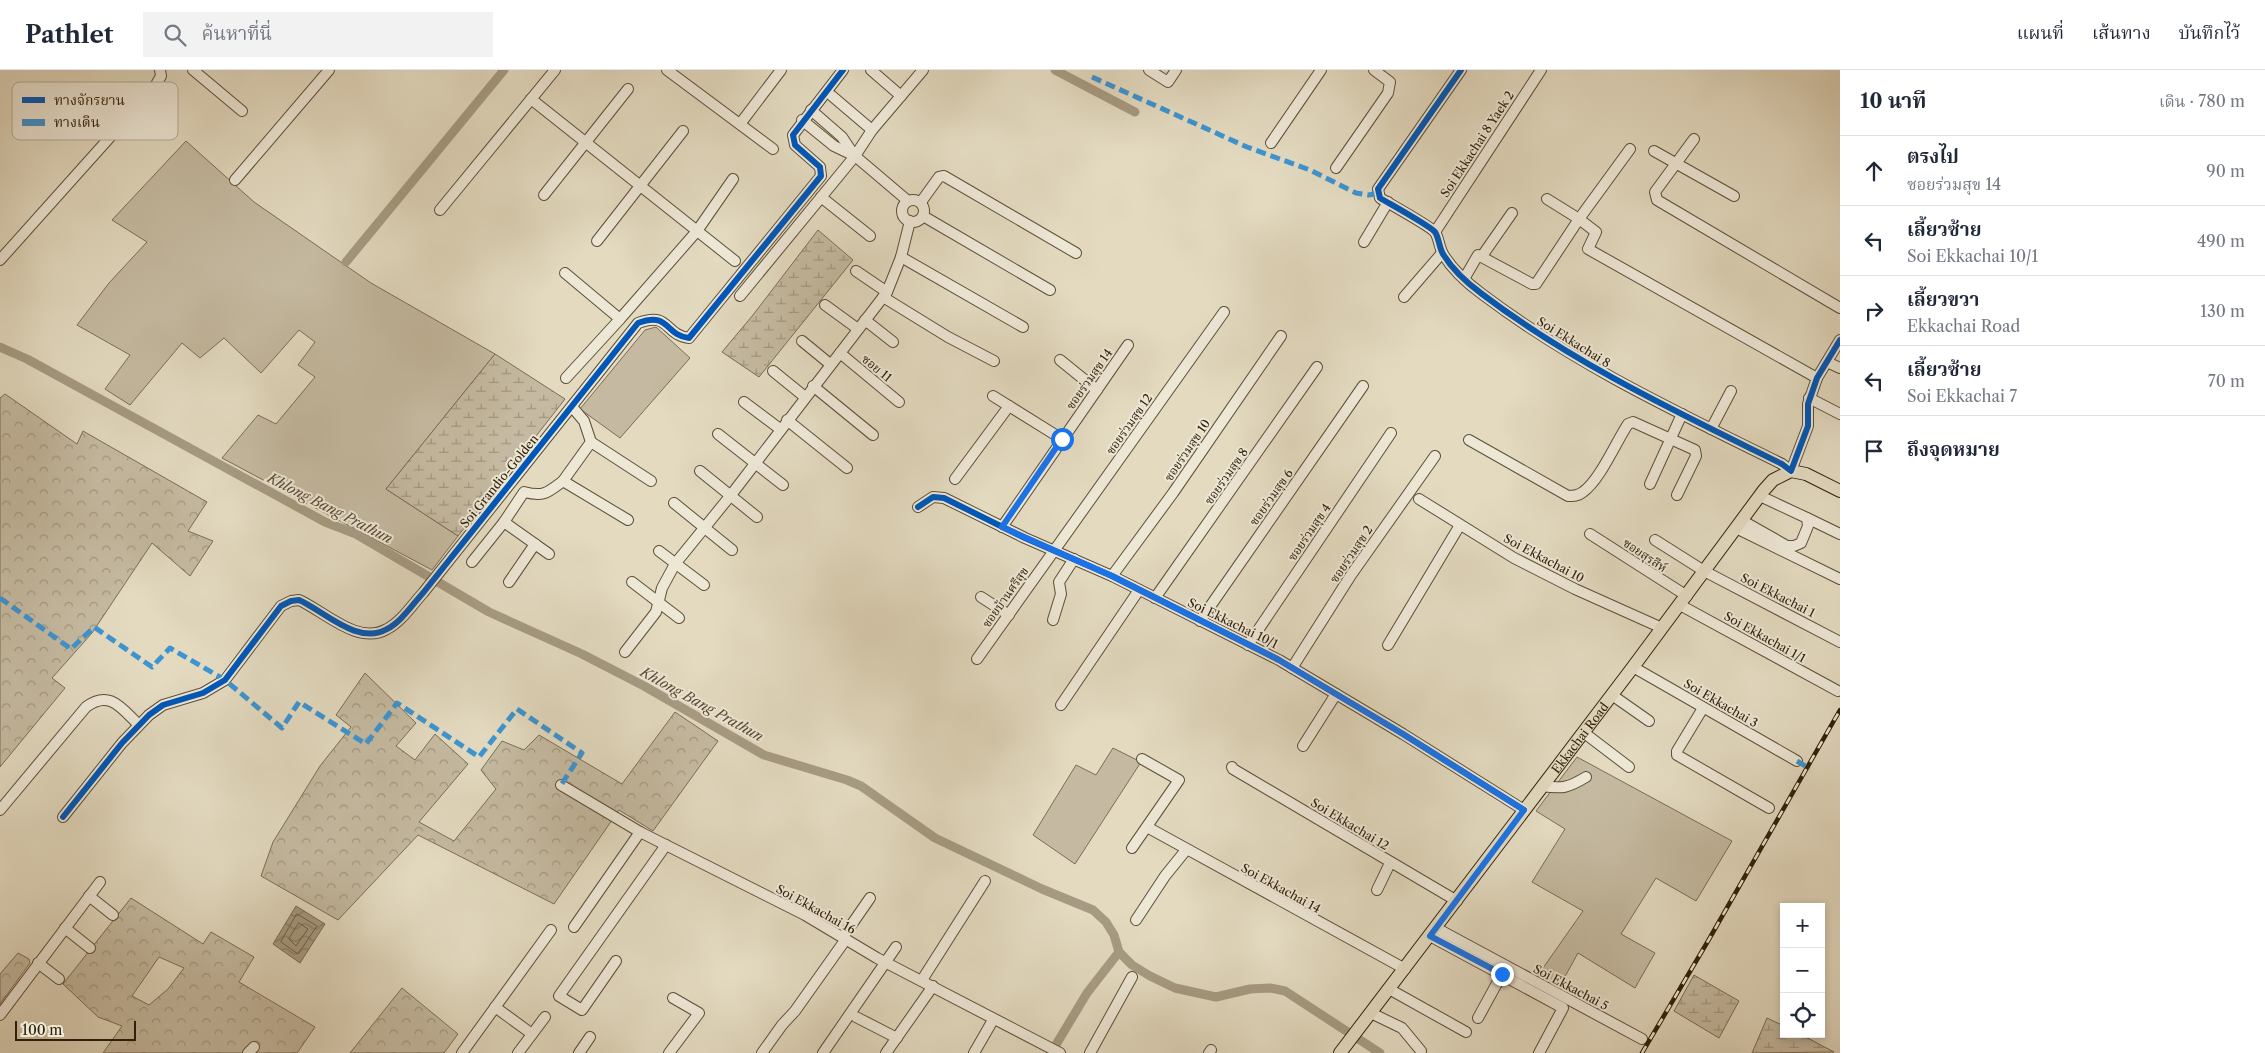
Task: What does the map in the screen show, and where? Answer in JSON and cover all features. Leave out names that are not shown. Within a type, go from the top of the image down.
[{"type":"main road","points":[[1791,471],[1806,474],[1840,491]]},
{"type":"main road","name":"Ekkachai Road","points":[[1342,1050],[1457,901],[1760,496],[1773,480],[1791,471]]},
{"type":"street","points":[[158,82],[161,76],[160,70]]},
{"type":"street","points":[[193,70],[242,111]]},
{"type":"street","points":[[235,180],[329,70]]},
{"type":"street","points":[[440,210],[555,70]]},
{"type":"street","points":[[667,70],[773,148]]},
{"type":"street","points":[[740,124],[780,70]]},
{"type":"street","name":"Soi Grandio-Golden","points":[[63,817],[122,743],[149,715],[164,705],[203,693],[225,680],[281,606],[291,601],[299,600],[356,631],[378,633],[396,624],[572,408],[638,322],[651,318],[660,320],[676,334],[689,338],[821,176],[820,167],[793,142],[793,135],[802,120],[843,70]]},
{"type":"street","points":[[871,70],[901,96]]},
{"type":"street","points":[[740,296],[855,156],[872,130],[923,70]]},
{"type":"street","points":[[1150,70],[1168,82],[1176,70]]},
{"type":"street","points":[[1271,143],[1321,70]]},
{"type":"street","points":[[1336,168],[1388,93],[1390,82],[1374,70]]},
{"type":"street","points":[[1435,232],[1388,202],[1378,193],[1378,189],[1461,70]]},
{"type":"street","name":"Soi Ekkachai 8 Yaek 2","points":[[1435,232],[1541,70]]},
{"type":"street","points":[[544,195],[628,89]]},
{"type":"street","points":[[832,96],[872,130]]},
{"type":"street","points":[[531,99],[735,261]]},
{"type":"street","points":[[811,110],[842,137],[855,156]]},
{"type":"street","points":[[802,120],[834,146],[855,156],[908,201]]},
{"type":"street","points":[[597,241],[683,131]]},
{"type":"street","points":[[1694,139],[1678,164],[1655,192],[1657,200],[1840,308]]},
{"type":"street","points":[[0,260],[107,140]]},
{"type":"street","points":[[1464,279],[1477,255],[1534,284],[1630,149]]},
{"type":"street","points":[[1654,151],[1734,196]]},
{"type":"street","points":[[920,202],[939,177],[944,176],[1076,253]]},
{"type":"street","points":[[566,378],[697,231],[733,179]]},
{"type":"street","points":[[821,197],[870,236]]},
{"type":"street","points":[[1546,199],[1596,230],[1587,247],[1589,250],[1816,378]]},
{"type":"street","points":[[916,200],[924,207],[923,216],[919,220],[910,221],[905,218],[902,212],[904,205],[908,201],[916,200]]},
{"type":"street","points":[[1364,242],[1388,202]]},
{"type":"street","points":[[1482,256],[1512,214]]},
{"type":"street","points":[[923,216],[1050,290]]},
{"type":"street","points":[[625,652],[656,612],[660,604],[662,588],[675,564],[731,496],[780,429],[885,294],[901,257],[910,221]]},
{"type":"street","name":"Soi Ekkachai 8","points":[[1435,232],[1442,253],[1451,266],[1464,279],[1550,342],[1619,383],[1782,464],[1791,471]]},
{"type":"street","points":[[1404,297],[1442,253]]},
{"type":"street","points":[[901,257],[1023,327]]},
{"type":"street","points":[[856,271],[885,294],[948,336],[994,361]]},
{"type":"street","points":[[565,272],[620,319]]},
{"type":"street","points":[[825,304],[858,329]]},
{"type":"street","name":"ซอยร่วมสุข 12","points":[[1054,550],[1224,312]]},
{"type":"street","points":[[866,320],[893,342]]},
{"type":"street","name":"ซอยร่วมสุข 10","points":[[1112,576],[1173,493],[1281,336]]},
{"type":"street","points":[[1791,471],[1808,426],[1809,398],[1816,378],[1828,362],[1840,340]]},
{"type":"street","points":[[802,341],[830,364]]},
{"type":"street","name":"ซอยร่วมสุข 14","points":[[1002,527],[1128,345]]},
{"type":"street","name":"ซอย 11","points":[[840,353],[899,402]]},
{"type":"street","points":[[1060,360],[1098,390]]},
{"type":"street","points":[[1828,362],[1840,368]]},
{"type":"street","name":"ซอยร่วมสุข 8","points":[[1155,598],[1317,368]]},
{"type":"street","points":[[773,371],[805,397]]},
{"type":"street","points":[[813,386],[872,435]]},
{"type":"street","name":"ซอยร่วมสุข 6","points":[[1200,621],[1363,386]]},
{"type":"street","points":[[1711,429],[1731,391]]},
{"type":"street","points":[[993,396],[1062,439]]},
{"type":"street","points":[[1809,398],[1840,414]]},
{"type":"street","points":[[744,402],[780,429]]},
{"type":"street","points":[[955,479],[1009,406]]},
{"type":"street","points":[[572,408],[584,421],[591,442],[651,480]]},
{"type":"street","points":[[1650,484],[1682,414]]},
{"type":"street","points":[[787,420],[847,468]]},
{"type":"street","points":[[1469,440],[1568,496],[1584,492],[1608,459],[1630,422],[1692,448],[1696,456],[1677,496]]},
{"type":"street","name":"ซอยร่วมสุข 4","points":[[1248,645],[1391,433]]},
{"type":"street","points":[[718,434],[783,484]]},
{"type":"street","points":[[472,562],[504,522],[524,492],[539,496],[547,493],[562,481],[591,442]]},
{"type":"street","name":"ซอยร่วมสุข 2","points":[[1292,668],[1352,575],[1434,456]]},
{"type":"street","points":[[700,471],[757,516]]},
{"type":"street","points":[[562,481],[628,520]]},
{"type":"street","points":[[1760,496],[1840,534]]},
{"type":"street","name":"Soi Ekkachai 10/1","points":[[918,507],[933,498],[944,498],[1002,527],[1112,576],[1292,668],[1524,810]]},
{"type":"street","name":"Soi Ekkachai 10","points":[[1419,500],[1514,558],[1575,589],[1662,628]]},
{"type":"street","points":[[674,503],[732,550]]},
{"type":"street","points":[[1739,525],[1787,546],[1794,546],[1801,543],[1808,526],[1808,518]]},
{"type":"street","points":[[504,522],[549,554]]},
{"type":"street","points":[[1388,645],[1460,525]]},
{"type":"street","points":[[1739,525],[1840,579]]},
{"type":"street","name":"ซอยสุรสีห์","points":[[1590,534],[1683,600]]},
{"type":"street","name":"Soi Ekkachai 1","points":[[1655,540],[1704,571],[1840,642]]},
{"type":"street","points":[[509,582],[534,544]]},
{"type":"street","name":"ซอยบ้านศรีสุข","points":[[977,659],[1054,550]]},
{"type":"street","points":[[658,551],[704,585]]},
{"type":"street","points":[[1053,620],[1061,594],[1060,582],[1074,559]]},
{"type":"street","points":[[632,582],[679,618]]},
{"type":"street","points":[[1061,704],[1139,590]]},
{"type":"street","points":[[981,597],[1009,615]]},
{"type":"street","name":"Soi Ekkachai 1/1","points":[[1683,600],[1838,690]]},
{"type":"street","name":"Soi Ekkachai 3","points":[[1633,667],[1797,761]]},
{"type":"street","points":[[1304,746],[1336,694]]},
{"type":"street","points":[[1612,695],[1649,721]]},
{"type":"street","points":[[0,810],[86,707],[96,700],[101,699],[112,702],[139,725]]},
{"type":"street","points":[[1704,708],[1676,751],[1677,756],[1769,808]]},
{"type":"street","points":[[1583,732],[1629,767]]},
{"type":"street","points":[[1132,848],[1179,780],[1142,759]]},
{"type":"street","name":"Soi Ekkachai 12","points":[[1232,767],[1233,770],[1457,901]]},
{"type":"street","points":[[1542,786],[1559,789],[1571,786],[1586,777]]},
{"type":"street","name":"Soi Ekkachai 16","points":[[561,785],[640,832],[805,915],[885,962],[922,980],[993,1020],[1060,1053]]},
{"type":"street","name":"Soi Ekkachai 14","points":[[1147,827],[1405,969]]},
{"type":"street","points":[[574,927],[640,832]]},
{"type":"street","points":[[616,962],[582,1010],[559,996],[666,845]]},
{"type":"street","points":[[1136,920],[1165,876],[1186,850]]},
{"type":"street","points":[[1376,890],[1390,863]]},
{"type":"street","points":[[922,980],[985,880]]},
{"type":"street","points":[[0,1015],[100,882]]},
{"type":"street","points":[[88,896],[113,915]]},
{"type":"street","points":[[762,1053],[782,1025],[795,1012],[870,898]]},
{"type":"street","points":[[65,928],[90,948]]},
{"type":"street","points":[[462,1053],[551,930]]},
{"type":"street","points":[[1433,932],[1563,1008],[1539,1053]]},
{"type":"street","name":"Soi Ekkachai 5","points":[[1433,932],[1642,1039]]},
{"type":"street","points":[[823,1053],[896,946]]},
{"type":"street","points":[[38,963],[59,979]]},
{"type":"street","points":[[1478,1018],[1502,974]]},
{"type":"street","points":[[1090,1053],[1132,976]]},
{"type":"street","points":[[886,1053],[933,986]]},
{"type":"street","points":[[1389,989],[1466,1032]]},
{"type":"street","points":[[669,1053],[699,1013],[673,998]]},
{"type":"street","points":[[495,1007],[532,1034]]},
{"type":"street","points":[[1371,1014],[1402,1028],[1421,1051]]},
{"type":"street","points":[[518,1053],[545,1017]]},
{"type":"street","points":[[856,1017],[897,1038]]},
{"type":"street","points":[[974,1053],[993,1020]]},
{"type":"street","points":[[579,1053],[590,1037]]},
{"type":"green space","points":[[186,141],[254,202],[371,283],[495,354],[386,489],[458,536],[432,570],[222,458],[258,415],[276,424],[315,377],[298,365],[315,342],[299,330],[261,373],[224,338],[200,358],[182,343],[130,405],[105,389],[130,355],[77,325],[109,283],[147,242],[112,220]]},
{"type":"green space","points":[[818,230],[853,260],[759,377],[722,352]]},
{"type":"green space","points":[[656,327],[690,358],[620,438],[580,409],[645,330]]},
{"type":"green space","points":[[495,354],[565,399],[458,536],[386,489]]},
{"type":"green space","points":[[5,394],[77,444],[83,431],[207,502],[188,531],[213,541],[190,576],[152,543],[92,633],[52,678],[65,688],[0,767],[0,398]]},
{"type":"green space","points":[[365,673],[416,723],[396,746],[415,760],[435,734],[468,764],[419,822],[454,841],[496,789],[481,770],[502,741],[524,750],[539,735],[622,784],[675,712],[718,741],[653,831],[619,810],[554,904],[418,835],[338,920],[261,876],[273,842],[320,766],[351,727],[336,715]]},
{"type":"green space","points":[[1113,748],[1141,762],[1075,864],[1033,835],[1076,765],[1096,775]]},
{"type":"green space","points":[[1577,757],[1732,841],[1696,901],[1656,878],[1621,934],[1655,953],[1635,988],[1578,953],[1557,991],[1536,978],[1583,911],[1532,882],[1565,829],[1536,811]]},
{"type":"green space","points":[[131,898],[203,944],[211,932],[254,957],[239,982],[315,1027],[297,1053],[103,1053],[122,1026],[98,1017],[63,984]],"holes":[[[159,957],[184,968],[168,989],[149,1005],[132,996]]]},
{"type":"green space","points":[[18,953],[29,959],[30,963],[0,1004],[0,974]]},
{"type":"green space","points":[[1694,975],[1739,1001],[1719,1038],[1674,1011]]},
{"type":"green space","points":[[402,988],[458,1034],[444,1053],[350,1053]]},
{"type":"green space","points":[[1767,1018],[1780,1024],[1780,1038],[1808,1038],[1834,1052],[1752,1053]]},
{"type":"water","points":[[296,906],[325,924],[300,963],[273,944]]},
{"type":"waterway","points":[[346,262],[504,70]]},
{"type":"waterway","points":[[1055,70],[1135,112]]},
{"type":"waterway","name":"Khlong Bang Prathun","points":[[0,347],[27,359],[325,522],[356,534],[489,612],[582,654],[644,686],[764,755],[861,786],[935,838],[1042,889],[1093,910],[1106,922],[1114,935],[1119,952],[1132,965],[1150,976],[1175,988],[1216,997],[1250,989],[1270,988],[1285,991],[1380,1053]]},
{"type":"waterway","points":[[1051,1053],[1087,993],[1119,952]]},
{"type":"railway","points":[[1642,1053],[1840,710]]},
{"type":"marked path","points":[[1092,77],[1247,147],[1310,170],[1356,193],[1369,195],[1378,193]]},
{"type":"marked path","points":[[0,598],[71,649],[94,627],[152,667],[170,648],[225,680],[282,728],[299,702],[366,744],[397,703],[479,757],[517,709],[582,753],[561,785]]},
{"type":"marked path","points":[[1797,761],[1810,769]]},
{"type":"cycle path","points":[[63,817],[122,743],[149,715],[163,705],[203,693],[225,680],[281,606],[291,601],[299,600],[342,625],[365,633],[376,633],[387,629],[402,618],[638,323],[656,320],[662,322],[675,333],[689,338],[821,176],[820,167],[795,145],[793,135],[843,70]]},
{"type":"cycle path","points":[[1461,70],[1378,189],[1380,198],[1432,229],[1435,232],[1443,254],[1455,270],[1476,290],[1518,320],[1628,386],[1782,464],[1791,471],[1808,426],[1808,404],[1817,378],[1840,340]]},
{"type":"cycle path","points":[[918,507],[933,497],[944,498],[1025,538],[1112,576],[1279,660],[1403,734],[1524,810]]},
{"type":"route","points":[[1062,439],[1002,527],[1112,576],[1279,660],[1470,775],[1524,810],[1430,936],[1502,974]]}]
